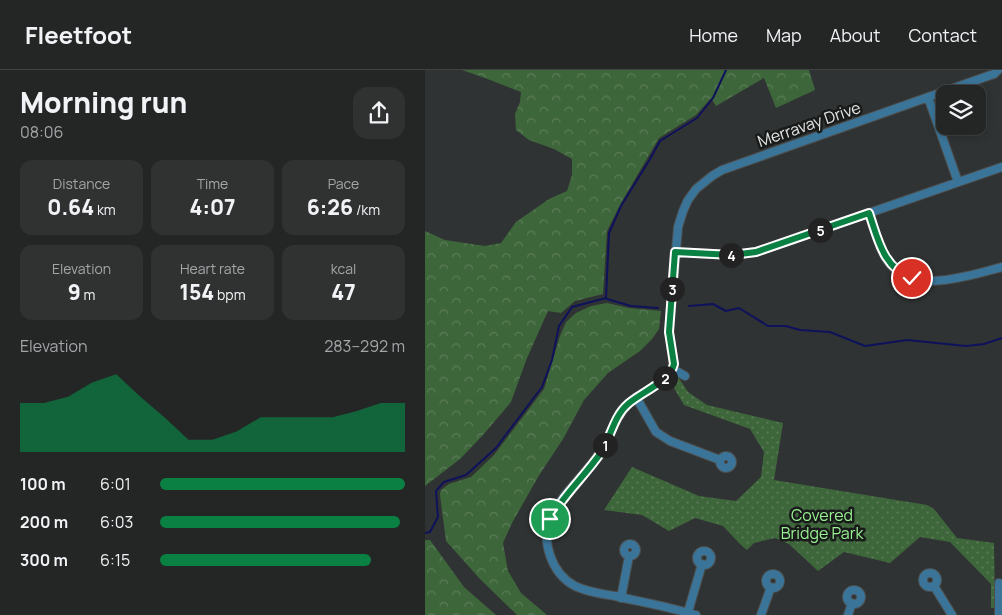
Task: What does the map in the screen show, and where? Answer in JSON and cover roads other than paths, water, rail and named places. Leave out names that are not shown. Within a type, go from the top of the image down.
[{"type":"street","name":"Merravay Drive","points":[[673,369],[674,364],[669,332],[677,234],[683,211],[696,189],[722,170],[994,74],[998,70]]},
{"type":"street","points":[[928,97],[958,182]]},
{"type":"street","points":[[675,252],[732,255],[756,252],[1002,167]]},
{"type":"street","points":[[869,213],[887,260],[905,276],[920,279],[946,280],[965,278],[1002,267]]},
{"type":"street","points":[[685,376],[673,369],[663,380],[636,397],[623,410],[601,452],[557,507],[550,519],[547,533],[549,554],[558,571],[573,585],[583,589],[692,614],[703,564]]},
{"type":"street","points":[[636,397],[657,432],[662,436],[670,441],[720,460]]},
{"type":"street","points":[[621,598],[629,556]]},
{"type":"street","points":[[999,583],[999,615]]},
{"type":"street","points":[[934,586],[952,615]]},
{"type":"street","points":[[761,615],[771,587]]},
{"type":"street","points":[[848,615],[852,603]]},
{"type":"waterway","points":[[425,533],[430,532],[438,517],[436,491],[444,482],[466,475],[496,448],[542,387],[552,360],[559,326],[572,307],[606,298],[609,233],[621,206],[660,141],[697,118],[713,98],[726,70]]},
{"type":"waterway","points":[[607,299],[631,306],[658,308]]},
{"type":"waterway","points":[[689,306],[713,304],[726,311],[739,308],[768,326],[786,326],[800,330],[830,332],[865,346],[907,340],[966,346],[984,344],[1002,338]]},
{"type":"park label","name":"Covered Bridge Park","points":[[822,524]]}]
